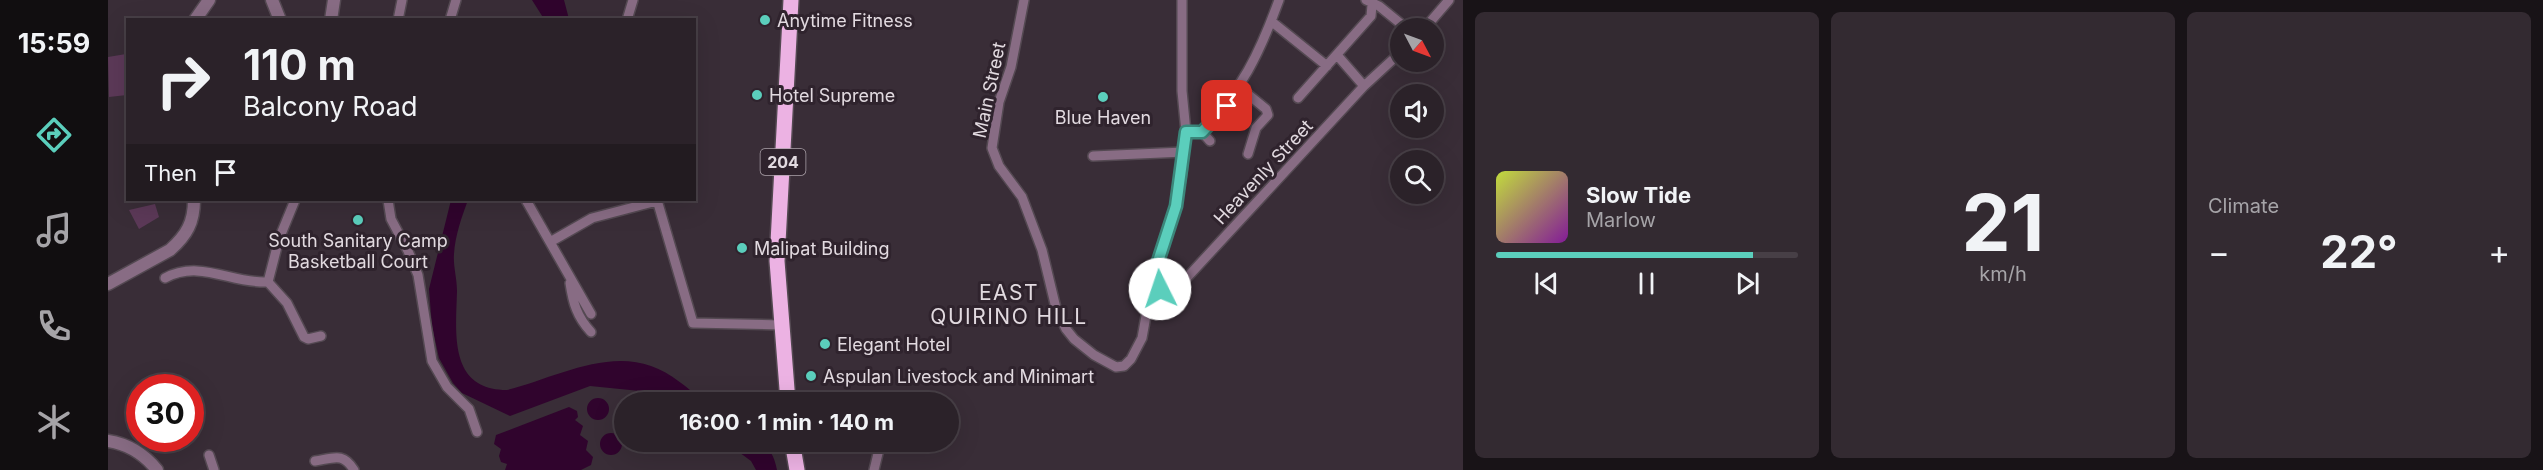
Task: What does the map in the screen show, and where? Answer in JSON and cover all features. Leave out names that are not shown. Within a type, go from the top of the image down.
[{"type":"highway","name":"204","points":[[787,392],[777,261],[791,0]]},
{"type":"highway","points":[[794,452],[797,470]]},
{"type":"street","points":[[196,18],[209,0]]},
{"type":"street","points":[[272,0],[279,18]]},
{"type":"street","points":[[331,18],[334,0]]},
{"type":"street","points":[[398,18],[402,0]]},
{"type":"street","points":[[451,18],[456,0]]},
{"type":"street","points":[[628,18],[632,0]]},
{"type":"street","name":"Main Street","points":[[1024,0],[1011,67],[999,102],[992,148],[999,166],[1022,197],[1028,210],[1042,250],[1056,308],[1066,328],[1082,346],[1112,366],[1124,366],[1142,338],[1153,277]]},
{"type":"street","points":[[1153,277],[1176,206],[1184,152],[1186,132],[1182,91],[1182,0]]},
{"type":"street","points":[[1186,132],[1202,132],[1227,106],[1260,48],[1279,0]]},
{"type":"street","points":[[1434,18],[1449,0]]},
{"type":"street","points":[[1298,98],[1371,16],[1369,2],[1379,6],[1394,18]]},
{"type":"street","points":[[1271,21],[1327,66]]},
{"type":"street","points":[[1337,55],[1365,86]]},
{"type":"street","name":"Heavenly Street","points":[[1153,277],[1165,296],[1171,296],[1178,291],[1182,283],[1365,86],[1390,62]]},
{"type":"street","points":[[1239,87],[1266,109],[1268,115],[1256,128],[1248,154]]},
{"type":"street","points":[[1202,132],[1210,141]]},
{"type":"street","points":[[1093,156],[1184,152]]},
{"type":"street","points":[[108,284],[170,250],[179,242],[192,225],[194,201]]},
{"type":"street","points":[[268,282],[271,264],[296,201]]},
{"type":"street","points":[[388,201],[391,219],[418,275],[432,361],[447,387],[470,409],[477,432]]},
{"type":"street","points":[[527,201],[591,314]]},
{"type":"street","points":[[550,242],[592,218],[653,201]]},
{"type":"street","points":[[657,201],[693,323],[781,324]]},
{"type":"street","points":[[165,278],[182,271],[201,270],[251,281],[268,282],[287,303],[304,338],[321,336]]},
{"type":"street","points":[[569,277],[573,303],[580,320],[591,332]]},
{"type":"street","points":[[108,441],[133,449],[148,459],[157,470]]},
{"type":"street","points":[[874,470],[878,452]]},
{"type":"street","points":[[209,455],[214,470]]},
{"type":"street","points":[[315,461],[341,457],[349,461],[354,470]]},
{"type":"shaded area","points":[[532,0],[564,0],[569,18],[543,18]]},
{"type":"shaded area","points":[[126,54],[126,95],[109,97],[108,57]]},
{"type":"shaded area","points":[[451,201],[468,201],[455,247],[456,324],[460,356],[465,369],[474,380],[488,387],[507,390],[578,368],[615,361],[651,366],[692,392],[650,392],[590,386],[510,416],[462,393],[453,383],[439,358],[432,326],[429,289]]},
{"type":"shaded area","points":[[155,204],[159,217],[139,229],[129,210]]},
{"type":"shaded area","points":[[594,398],[602,398],[609,405],[609,413],[602,420],[594,420],[587,413],[587,405]]},
{"type":"shaded area","points":[[569,407],[577,411],[578,417],[575,420],[583,426],[580,435],[588,441],[586,450],[593,457],[591,465],[581,470],[505,470],[507,464],[501,462],[499,456],[501,449],[494,444],[496,435]]},
{"type":"shaded area","points":[[607,433],[614,433],[614,452],[619,452],[615,455],[607,455],[600,448],[600,440]]},
{"type":"shaded area","points":[[739,452],[770,452],[777,470],[756,470],[751,461]]},
{"type":"place","name":"Anytime Fitness","points":[[765,20]]},
{"type":"place","name":"Hotel Supreme","points":[[757,95]]},
{"type":"place","name":"Blue Haven","points":[[1103,97]]},
{"type":"place","name":"South Sanitary Camp Basketball Court","points":[[358,220]]},
{"type":"place","name":"Malipat Building","points":[[742,248]]},
{"type":"place","name":"Elegant Hotel","points":[[825,344]]},
{"type":"place","name":"Aspulan Livestock and Minimart","points":[[811,376]]},
{"type":"district","name":"EAST QUIRINO HILL","points":[[1009,304]]},
{"type":"route","points":[[1160,289],[1153,277],[1176,206],[1186,132],[1202,132],[1227,106]]}]
